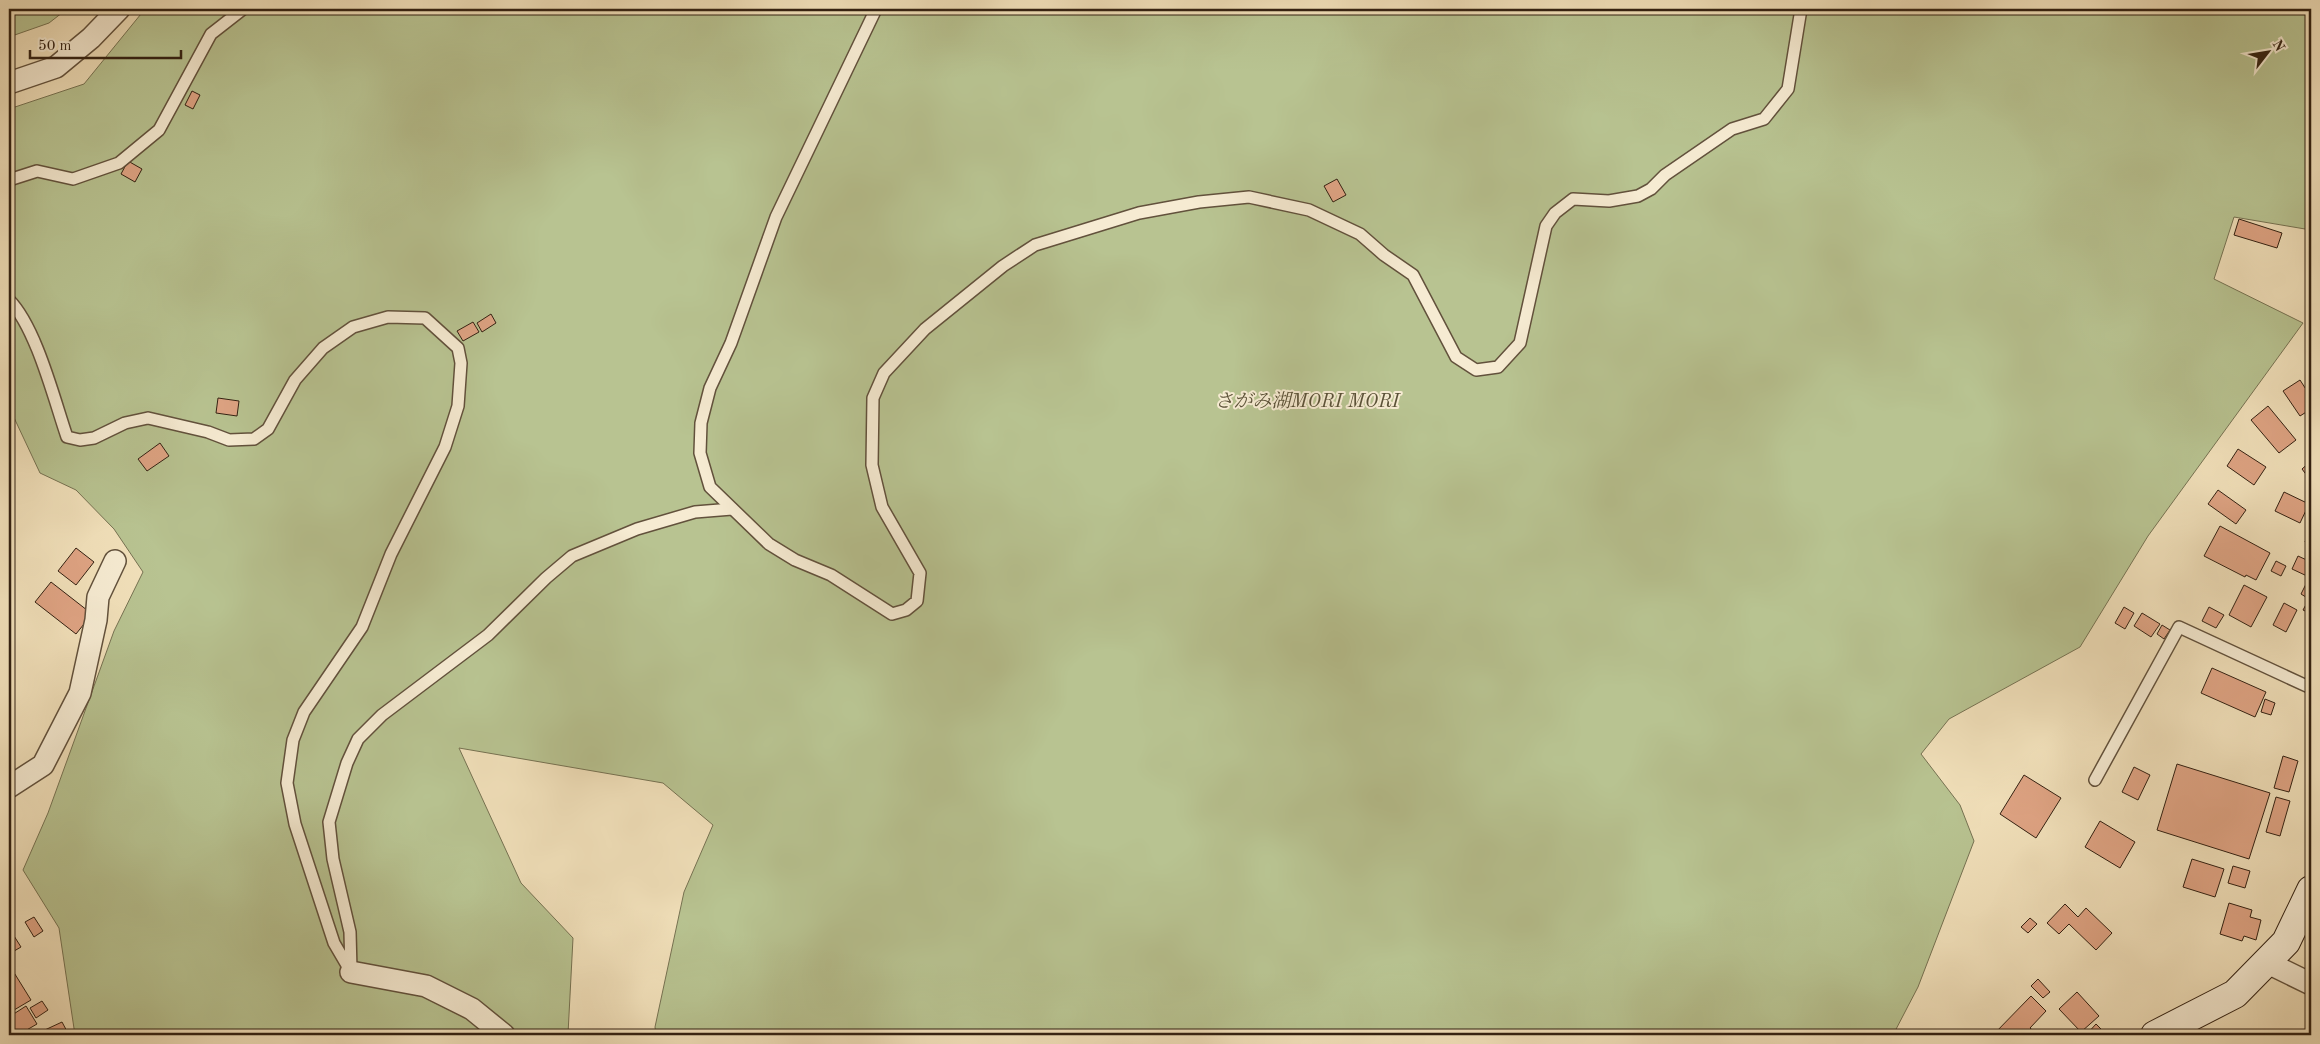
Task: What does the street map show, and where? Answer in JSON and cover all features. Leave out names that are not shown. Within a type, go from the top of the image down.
[{"type":"main road","points":[[2156,1035],[2235,994],[2268,963],[2286,942],[2311,890]]},
{"type":"street","points":[[9,82],[56,67],[91,38],[119,9]]},
{"type":"street","points":[[9,787],[43,765],[68,713],[80,693],[96,620],[98,597],[114,561]]},
{"type":"street","points":[[2268,963],[2311,984]]},
{"type":"street","points":[[351,972],[426,986],[472,1010],[504,1035]]},
{"type":"lane","points":[[9,180],[37,171],[73,179],[119,163],[159,130],[211,34],[243,9]]},
{"type":"lane","points":[[876,9],[776,217],[732,343],[710,388],[701,423],[700,453],[710,487],[769,544],[795,560],[830,575],[892,614],[906,610],[917,601],[920,573],[882,507],[872,465],[873,398],[884,373],[925,329],[1003,266],[1035,245],[1139,213],[1199,202],[1249,197],[1309,210],[1360,234],[1384,256],[1413,275],[1456,357],[1476,370],[1498,367],[1520,343],[1546,226],[1555,213],[1572,199],[1609,201],[1638,196],[1732,129],[1764,119],[1788,89],[1800,9]]},
{"type":"lane","points":[[9,300],[18,309],[29,327],[67,437],[80,440],[94,438],[126,423],[148,418],[208,432],[229,440],[254,439],[268,429],[295,380],[323,348],[353,327],[388,317],[425,318],[458,348],[461,363],[458,406],[445,447],[390,554],[362,628],[304,712],[293,740],[286,783],[295,824],[334,943],[351,972]]},
{"type":"lane","points":[[351,972],[350,932],[333,859],[329,822],[347,763],[358,739],[382,714],[488,635],[546,578],[572,556],[637,530],[695,512],[732,509]]},
{"type":"lane","points":[[2095,780],[2179,627],[2311,688]]},
{"type":"green space","points":[[9,9],[67,9],[49,23],[9,37]]},
{"type":"green space","name":"さがみ湖MORI MORI","points":[[145,9],[2311,9],[2311,230],[2234,217],[2214,279],[2303,323],[2148,536],[2080,647],[1949,719],[1921,754],[1960,805],[1974,841],[1918,987],[1893,1035],[656,1035],[655,1027],[684,892],[713,825],[663,783],[459,748],[521,883],[573,938],[568,1034],[75,1035],[59,928],[23,870],[48,813],[114,631],[143,572],[114,529],[76,490],[40,473],[9,407],[9,109],[84,84]]},
{"type":"building","points":[[192,91],[200,95],[193,109],[185,105]]},
{"type":"building","points":[[128,161],[142,169],[135,182],[121,174]]},
{"type":"building","points":[[1337,179],[1346,195],[1333,202],[1324,186]]},
{"type":"building","points":[[2239,219],[2282,233],[2277,248],[2234,235]]},
{"type":"building","points":[[491,314],[496,323],[482,332],[477,323]]},
{"type":"building","points":[[473,322],[479,332],[463,341],[457,331]]},
{"type":"building","points":[[2300,380],[2311,397],[2311,409],[2300,416],[2283,391]]},
{"type":"building","points":[[218,398],[239,401],[237,416],[216,413]]},
{"type":"building","points":[[2268,406],[2296,440],[2279,453],[2251,420]]},
{"type":"building","points":[[160,443],[169,456],[147,471],[138,459]]},
{"type":"building","points":[[2238,449],[2266,467],[2254,485],[2227,466]]},
{"type":"building","points":[[2311,461],[2311,481],[2302,469]]},
{"type":"building","points":[[2218,490],[2246,510],[2236,524],[2208,504]]},
{"type":"building","points":[[2284,492],[2309,504],[2300,523],[2275,511]]},
{"type":"building","points":[[2311,525],[2311,544],[2305,542]]},
{"type":"building","points":[[2220,526],[2270,553],[2256,580],[2246,575],[2245,577],[2204,556]]},
{"type":"building","points":[[76,548],[94,562],[76,585],[58,571]]},
{"type":"building","points":[[2298,556],[2311,562],[2307,576],[2292,569]]},
{"type":"building","points":[[2276,561],[2286,566],[2281,576],[2271,571]]},
{"type":"building","points":[[51,582],[92,614],[76,634],[35,602]]},
{"type":"building","points":[[2306,584],[2311,587],[2309,599],[2301,594]]},
{"type":"building","points":[[2244,585],[2267,597],[2251,627],[2229,615]]},
{"type":"building","points":[[2309,599],[2311,601],[2311,614],[2303,610]]},
{"type":"building","points":[[2284,603],[2297,610],[2286,632],[2273,625]]},
{"type":"building","points":[[2124,607],[2134,613],[2125,629],[2115,623]]},
{"type":"building","points":[[2209,607],[2224,615],[2216,628],[2202,621]]},
{"type":"building","points":[[2142,613],[2160,624],[2151,637],[2134,626]]},
{"type":"building","points":[[2162,625],[2170,630],[2164,639],[2157,634]]},
{"type":"building","points":[[2212,668],[2266,692],[2255,717],[2201,693]]},
{"type":"building","points":[[2265,699],[2275,703],[2271,715],[2261,712]]},
{"type":"building","points":[[2283,756],[2298,761],[2289,792],[2274,788]]},
{"type":"building","points":[[2177,764],[2270,793],[2249,859],[2157,830]]},
{"type":"building","points":[[2134,767],[2150,775],[2138,800],[2122,792]]},
{"type":"building","points":[[2024,775],[2061,798],[2036,838],[2000,814]]},
{"type":"building","points":[[2276,797],[2290,801],[2280,836],[2266,832]]},
{"type":"building","points":[[2100,821],[2135,842],[2120,868],[2085,847]]},
{"type":"building","points":[[2192,859],[2224,869],[2215,897],[2183,887]]},
{"type":"building","points":[[2233,866],[2250,871],[2245,888],[2228,883]]},
{"type":"building","points":[[2229,903],[2252,910],[2250,917],[2261,920],[2256,940],[2244,936],[2242,941],[2220,934]]},
{"type":"building","points":[[2065,904],[2078,917],[2086,908],[2112,933],[2096,950],[2069,924],[2059,934],[2047,923]]},
{"type":"building","points":[[34,917],[43,931],[34,937],[25,922]]},
{"type":"building","points":[[2030,918],[2037,924],[2028,933],[2021,927]]},
{"type":"building","points":[[9,928],[21,947],[9,954]]},
{"type":"building","points":[[13,971],[31,1000],[9,1013],[9,974]]},
{"type":"building","points":[[2038,979],[2050,992],[2043,998],[2031,986]]},
{"type":"building","points":[[2077,992],[2099,1016],[2081,1032],[2059,1009]]},
{"type":"building","points":[[2031,996],[2046,1011],[2030,1028],[2038,1035],[1993,1035]]},
{"type":"building","points":[[42,1001],[48,1010],[36,1018],[30,1008]]},
{"type":"building","points":[[26,1006],[37,1024],[18,1035],[9,1035],[9,1017]]},
{"type":"building","points":[[62,1022],[69,1035],[34,1035]]},
{"type":"building","points":[[2096,1024],[2105,1033],[2086,1035]]}]
